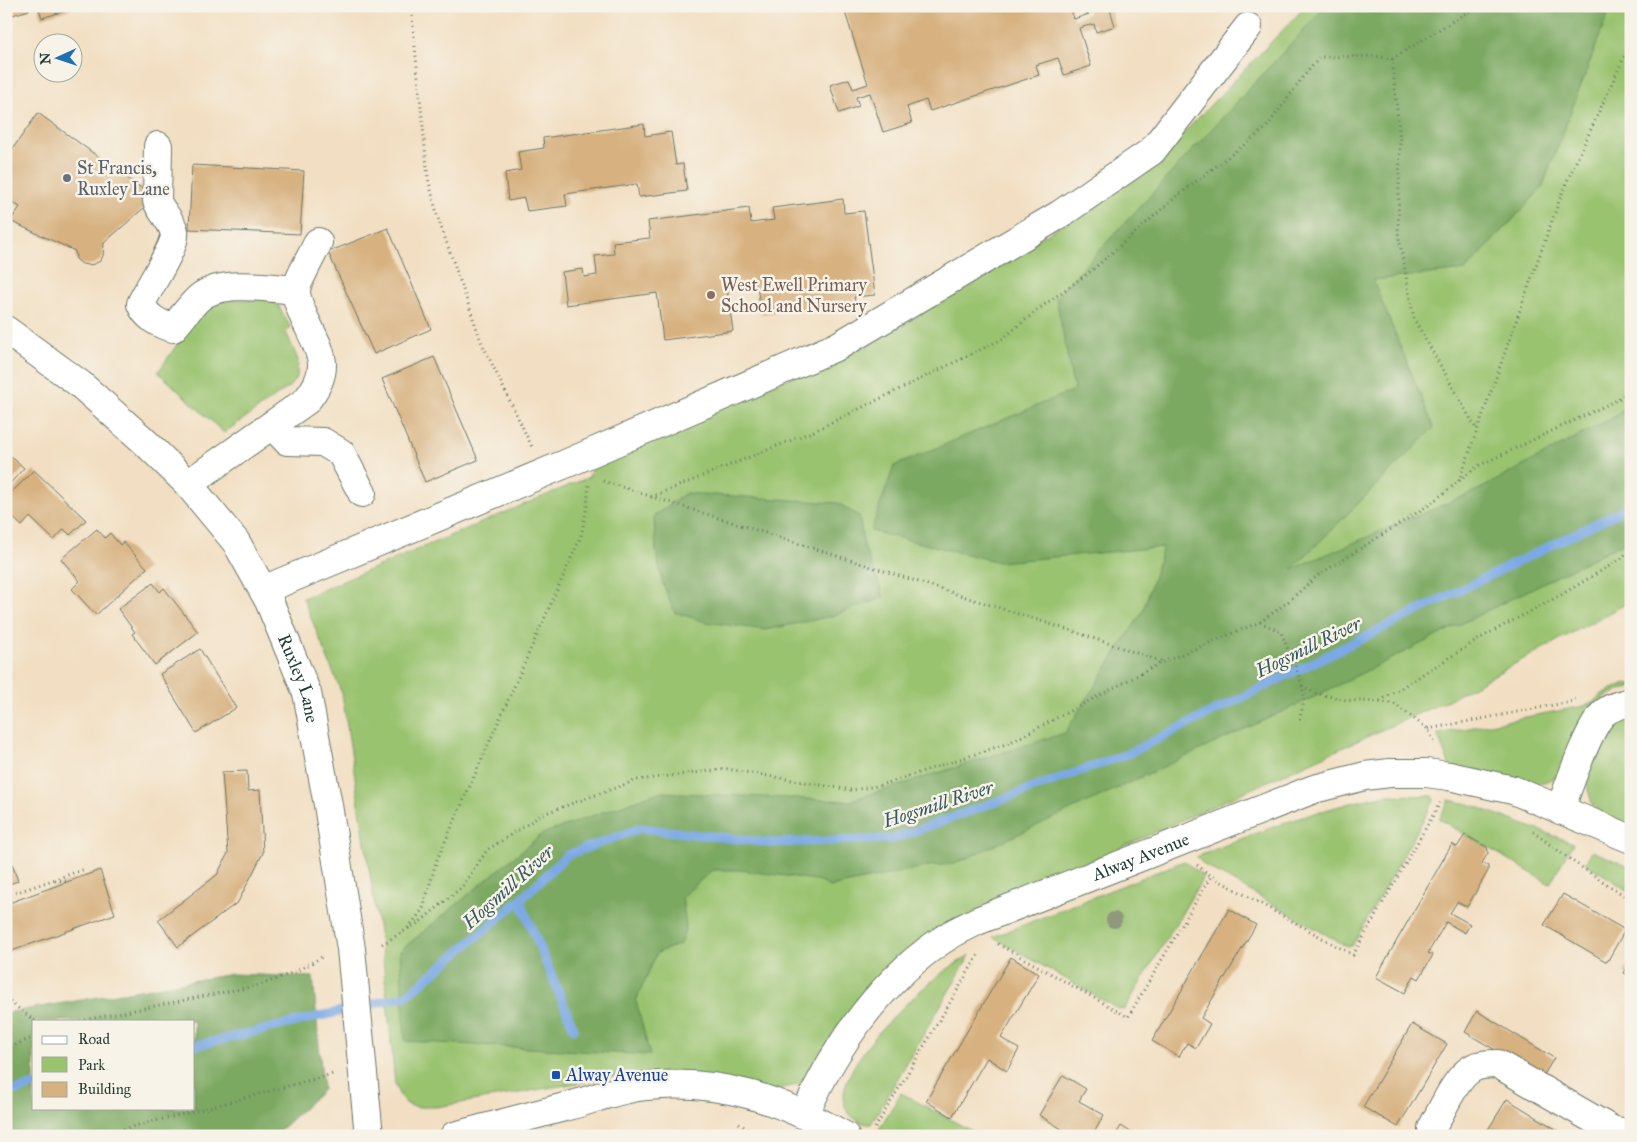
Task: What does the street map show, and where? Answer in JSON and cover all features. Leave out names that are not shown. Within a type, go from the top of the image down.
[{"type":"street","points":[[263,590],[580,470],[838,346],[1059,216],[1152,151],[1248,27]]},
{"type":"street","points":[[158,146],[157,201],[174,229],[175,235],[172,247],[141,304],[144,312],[163,325],[174,328],[199,297],[213,290],[224,287],[241,287],[296,290]]},
{"type":"street","points":[[188,484],[306,401],[317,388],[323,368],[319,350],[301,310],[296,290],[318,242]]},
{"type":"street","name":"Ruxley Lane","points":[[6,330],[80,384],[143,440],[188,484],[236,542],[269,601],[307,693],[340,876],[351,949],[339,959],[362,1056],[369,1136]]},
{"type":"street","points":[[272,425],[287,441],[323,442],[341,453],[362,493]]},
{"type":"street","points":[[1560,810],[1585,745],[1603,713],[1631,702]]},
{"type":"street","name":"Alway Avenue","points":[[805,1114],[814,1092],[870,1007],[912,963],[950,935],[983,929],[1181,840],[1314,789],[1365,776],[1426,772],[1513,790],[1631,839]]},
{"type":"street","points":[[1432,1128],[1462,1076],[1472,1068],[1485,1064],[1498,1064],[1612,1130],[1626,1133],[1631,1132]]},
{"type":"street","points":[[454,1136],[614,1092],[644,1086],[678,1084],[741,1092],[774,1101],[805,1114],[845,1136]]},
{"type":"path","points":[[410,6],[428,178],[438,218],[481,340],[532,448],[580,470],[651,497],[1075,632],[1162,662]]},
{"type":"path","points":[[651,497],[814,431],[1002,340],[1040,308],[1091,271],[1176,196],[1266,128],[1302,78],[1320,57],[1374,56],[1392,59],[1477,6]]},
{"type":"path","points":[[1459,482],[1563,190],[1631,42]]},
{"type":"path","points":[[1392,59],[1400,141],[1398,233],[1414,320],[1477,430]]},
{"type":"path","points":[[382,944],[420,922],[462,886],[487,850],[543,814],[637,780],[727,769],[850,790],[878,786],[1009,743],[1162,662],[1260,622],[1317,576],[1430,505],[1478,466],[1617,400],[1631,389]]},
{"type":"path","points":[[407,929],[423,909],[436,862],[581,536],[587,506],[580,470]]},
{"type":"path","points":[[1379,702],[1484,636],[1621,559],[1631,548]]},
{"type":"path","points":[[1260,622],[1281,632],[1302,686],[1304,695],[1298,722]]},
{"type":"path","points":[[1181,840],[1188,859],[1211,876],[1353,956],[1445,795],[1449,776],[1428,729],[1393,703],[1346,700],[1315,693],[1302,686]]},
{"type":"path","points":[[1428,729],[1570,702],[1582,696]]},
{"type":"path","points":[[1527,828],[1631,900]]},
{"type":"path","points":[[6,896],[85,869]]},
{"type":"path","points":[[875,1128],[983,929],[993,941],[1128,1017],[1211,876]]},
{"type":"path","points":[[54,880],[67,882]]},
{"type":"path","points":[[85,1020],[260,985],[339,959]]},
{"type":"path","points":[[6,999],[34,1020]]},
{"type":"path","points":[[6,1049],[32,1038]]},
{"type":"path","points":[[195,1106],[362,1056]]},
{"type":"path","points":[[94,1136],[181,1110]]},
{"type":"path","points":[[737,1121],[757,1136]]},
{"type":"green space","points":[[1306,6],[1631,6],[1631,601],[1446,701],[938,930],[865,988],[825,1047],[805,1083],[775,1090],[630,1074],[437,1107],[415,1107],[405,1102],[401,1098],[395,1083],[383,958],[342,694],[303,598],[589,477],[594,458],[878,341],[1148,170]]},
{"type":"green space","points":[[1326,6],[1611,6],[1542,188],[1466,270],[1373,280],[1434,428],[1292,569],[1478,490],[1618,415],[1631,397],[1631,539],[1314,697],[954,864],[929,866],[830,887],[817,880],[740,870],[712,870],[682,897],[686,927],[680,944],[657,953],[636,1001],[650,1055],[405,1041],[400,951],[542,834],[659,792],[849,801],[1065,733],[1143,611],[1163,547],[999,562],[871,531],[894,466],[1074,390],[1056,297]]},
{"type":"green space","points":[[267,299],[278,305],[291,328],[286,332],[298,360],[297,377],[290,386],[224,433],[158,372],[203,307],[218,301]]},
{"type":"green space","points":[[686,493],[838,503],[859,516],[864,547],[884,597],[832,616],[766,630],[706,622],[674,612],[662,581],[656,551],[654,516]]},
{"type":"green space","points":[[1625,683],[1631,684],[1631,688],[1619,690],[1604,698],[1563,772],[1544,782],[1532,784],[1450,767],[1437,734],[1584,706],[1592,703],[1602,694]]},
{"type":"green space","points":[[1631,714],[1631,829],[1607,819],[1593,806],[1588,790],[1587,772],[1603,736],[1615,722]]},
{"type":"green space","points":[[1387,795],[1433,796],[1434,801],[1352,946],[1346,946],[1204,865],[1196,857],[1314,813]]},
{"type":"green space","points":[[1449,800],[1469,804],[1573,843],[1550,884],[1439,819]]},
{"type":"green space","points":[[1592,851],[1631,867],[1631,892],[1585,863]]},
{"type":"green space","points":[[1184,861],[1203,876],[1124,1010],[1118,1009],[993,937]]},
{"type":"green space","points":[[970,955],[871,1124],[865,1124],[855,1119],[848,1112],[844,1097],[847,1080],[857,1061],[888,1022],[905,1005],[950,967]]},
{"type":"green space","points":[[232,974],[313,977],[323,1090],[279,1131],[261,1136],[6,1136],[6,1013]]},
{"type":"green space","points":[[901,1093],[981,1136],[884,1136],[879,1129]]},
{"type":"building","points":[[6,6],[28,6],[29,10],[6,17]]},
{"type":"building","points":[[38,6],[78,6],[78,7],[42,18]]},
{"type":"building","points":[[843,6],[1070,6],[1074,19],[1089,14],[1086,6],[1109,6],[1115,26],[1096,32],[1094,24],[1079,28],[1091,66],[1064,75],[1058,58],[1036,65],[1039,75],[930,111],[926,100],[907,107],[912,123],[883,132],[870,93],[856,97],[859,106],[839,113],[830,85],[849,79],[853,89],[868,84]]},
{"type":"building","name":"St Francis, Ruxley Lane","points":[[38,113],[155,198],[104,243],[103,256],[100,261],[94,264],[82,264],[76,259],[75,251],[10,221],[20,207],[6,198],[6,158]]},
{"type":"building","points":[[644,124],[645,136],[671,132],[676,165],[683,164],[687,191],[639,197],[637,184],[565,194],[567,206],[527,211],[524,198],[508,201],[505,173],[521,170],[518,152],[544,148],[543,138]]},
{"type":"building","points":[[192,165],[304,171],[300,234],[189,229]]},
{"type":"building","points":[[843,199],[844,213],[864,211],[875,295],[854,297],[855,302],[761,314],[757,285],[727,289],[733,331],[663,340],[657,293],[566,305],[562,272],[583,269],[584,277],[597,275],[595,256],[614,254],[613,242],[650,238],[648,221],[749,208],[751,223],[774,220],[772,208]]},
{"type":"building","points":[[388,228],[431,329],[374,354],[328,252]]},
{"type":"building","points":[[434,357],[478,460],[425,482],[382,379]]},
{"type":"building","points":[[6,452],[24,468],[6,488]]},
{"type":"building","points":[[34,470],[86,520],[70,535],[64,529],[54,540],[30,517],[22,526],[6,511],[6,498]]},
{"type":"building","points":[[97,529],[105,538],[110,533],[120,545],[123,542],[147,568],[96,615],[72,589],[80,581],[61,559]]},
{"type":"building","points":[[153,583],[160,592],[164,588],[198,632],[155,665],[132,634],[135,632],[118,609]]},
{"type":"building","points":[[200,649],[236,708],[196,733],[160,674]]},
{"type":"building","points":[[247,771],[248,791],[260,790],[263,853],[238,902],[178,947],[158,920],[217,875],[228,853],[222,772]]},
{"type":"building","points":[[1465,835],[1487,847],[1488,853],[1482,863],[1488,866],[1488,871],[1467,907],[1457,902],[1450,913],[1470,924],[1465,933],[1446,922],[1428,953],[1433,955],[1419,979],[1414,976],[1405,993],[1376,977],[1452,844],[1457,847]]},
{"type":"building","points":[[6,847],[18,881],[6,885]]},
{"type":"building","points":[[100,870],[115,914],[6,953],[6,904]]},
{"type":"building","points":[[1563,894],[1625,930],[1607,962],[1544,925]]},
{"type":"building","points":[[1229,909],[1256,925],[1201,1018],[1210,1024],[1196,1048],[1187,1043],[1179,1057],[1152,1041]]},
{"type":"building","points":[[1011,957],[1039,974],[1001,1038],[1019,1049],[1007,1071],[987,1058],[952,1117],[926,1101]]},
{"type":"building","points":[[1631,961],[1631,976],[1624,973]]},
{"type":"building","points":[[1477,1011],[1554,1058],[1542,1078],[1465,1032]]},
{"type":"building","points":[[1412,1024],[1447,1044],[1398,1127],[1363,1107]]},
{"type":"building","points":[[1063,1075],[1086,1089],[1079,1101],[1104,1115],[1092,1136],[1073,1136],[1039,1115]]},
{"type":"building","points":[[1507,1099],[1567,1136],[1484,1136]]},
{"type":"building","points":[[1121,1126],[1137,1136],[1115,1136]]},
{"type":"waterway","name":"Hogsmill River","points":[[195,1046],[406,996],[520,900],[567,855],[641,828],[771,843],[893,839],[1127,754],[1631,506]]},
{"type":"waterway","points":[[520,900],[574,1029]]},
{"type":"waterway","name":"Hogsmill River","points":[[6,1094],[32,1086]]},
{"type":"place","name":"St Francis, Ruxley Lane","points":[[67,178]]},
{"type":"place","name":"West Ewell Primary School and Nursery","points":[[711,295]]},
{"type":"place","name":"Alway Avenue","points":[[556,1075]]}]
